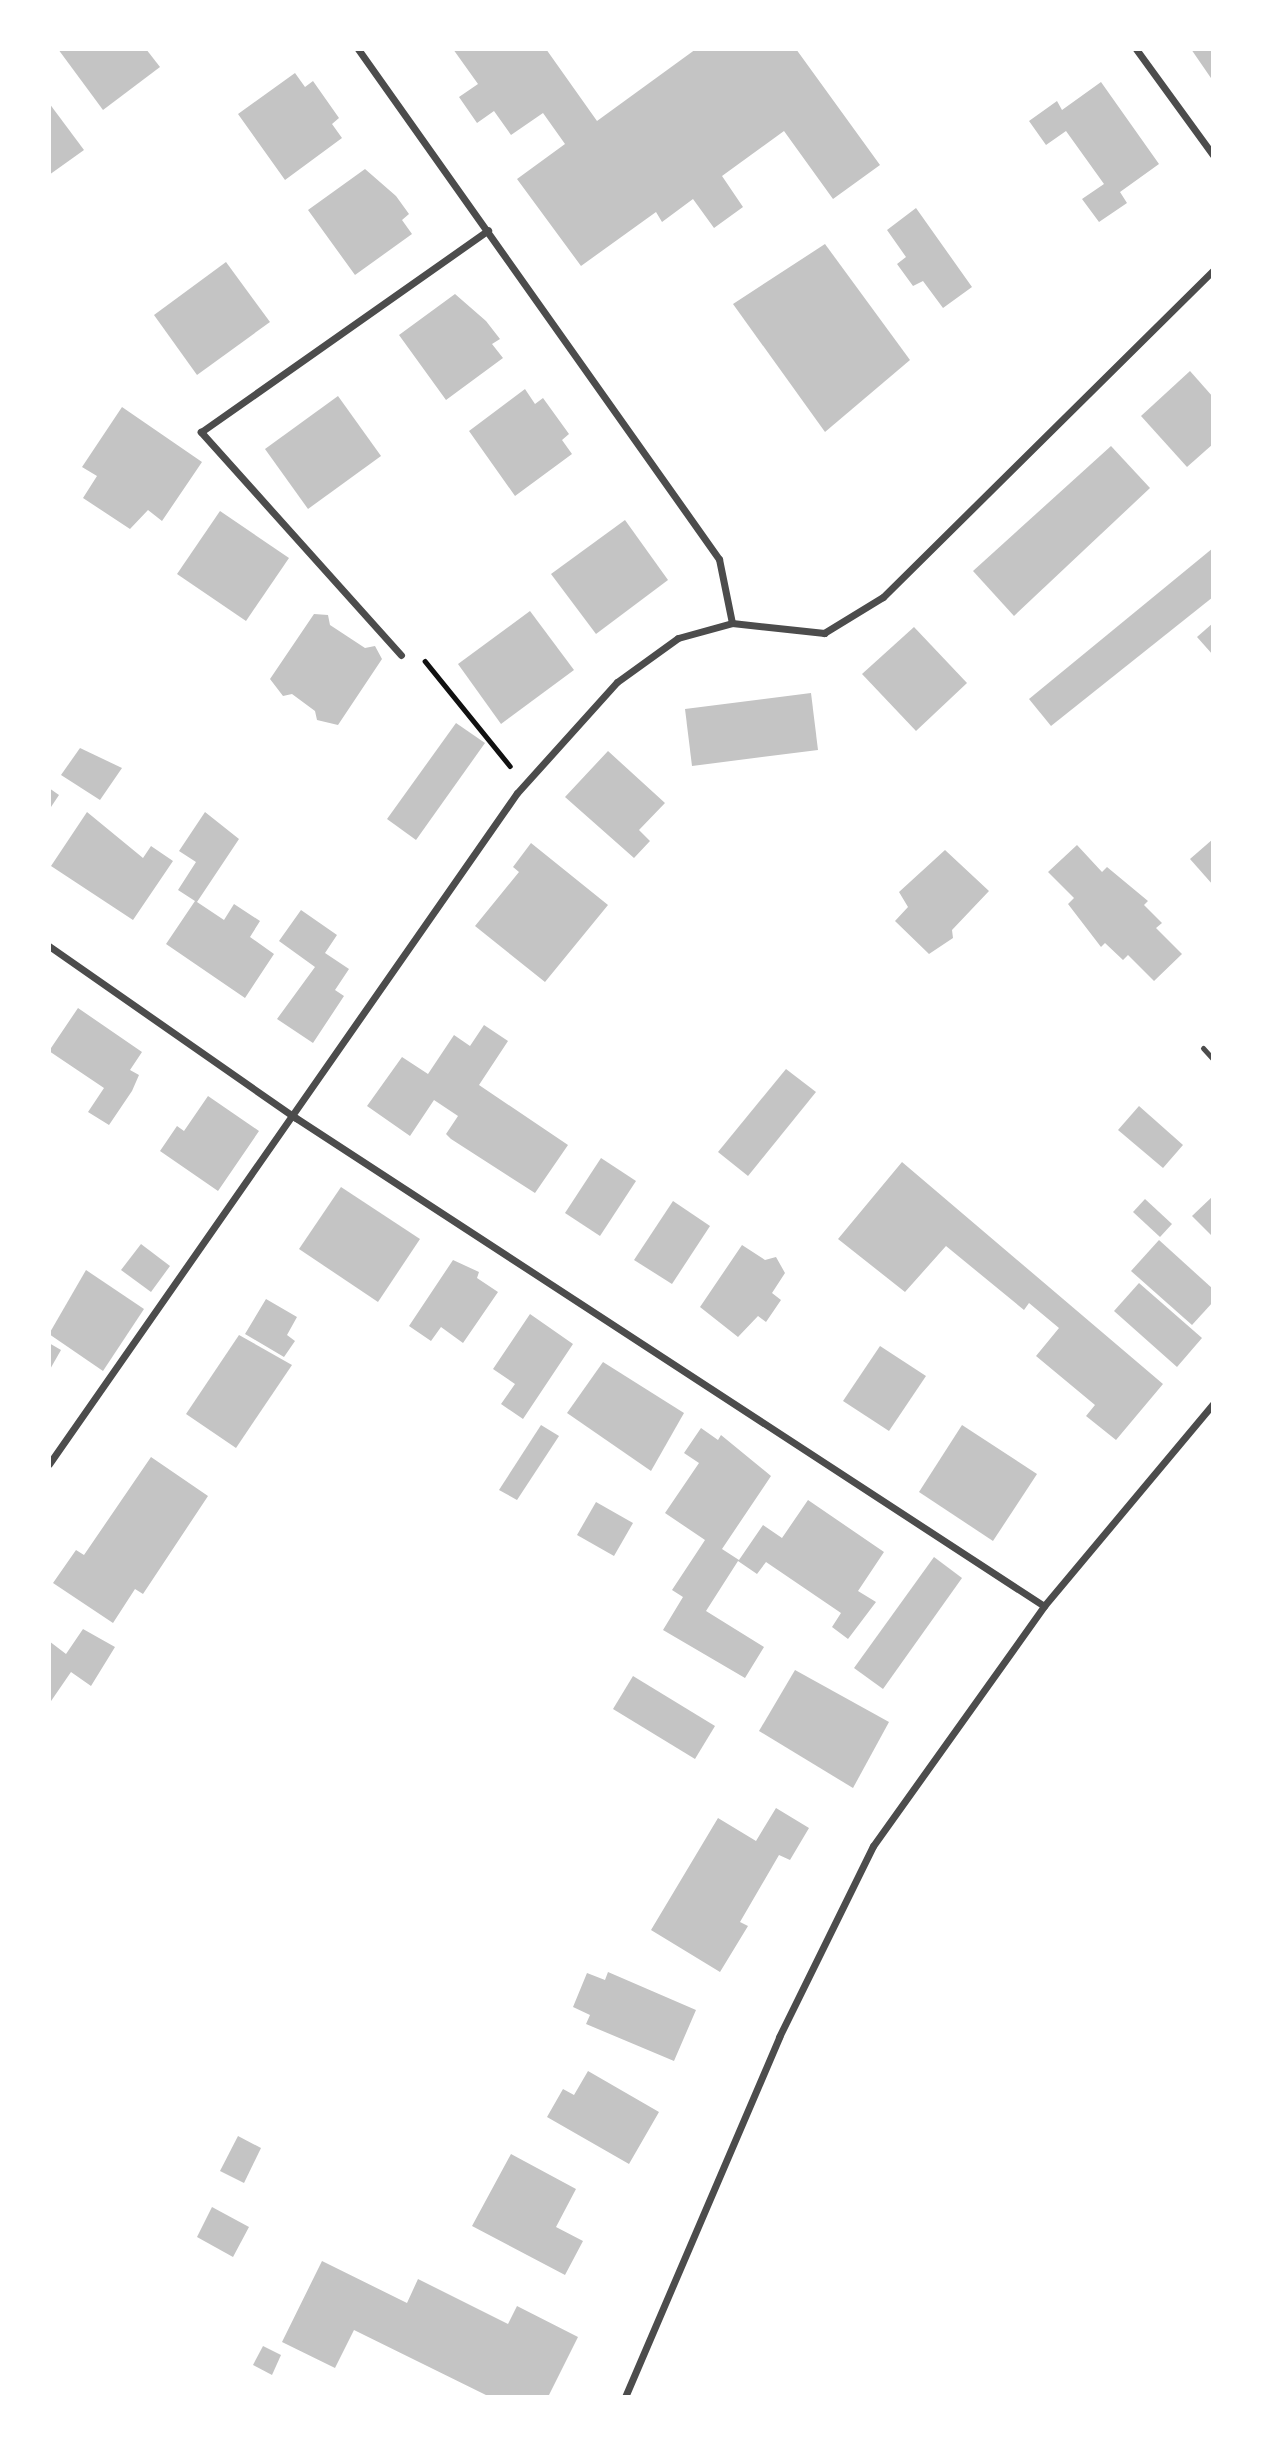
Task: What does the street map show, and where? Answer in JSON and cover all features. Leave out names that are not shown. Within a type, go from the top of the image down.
[{"type":"street","points":[[358,49],[719,559],[732,623]]},
{"type":"street","points":[[1136,49],[1213,155]]},
{"type":"street","points":[[401,655],[201,432],[488,230]]},
{"type":"street","points":[[49,1464],[296,1118],[525,784],[617,682],[678,638],[732,623],[824,633],[883,597],[1213,271]]},
{"type":"street","points":[[49,946],[296,1118],[1044,1606]]},
{"type":"street","points":[[625,2397],[779,2036],[873,1846],[1044,1606],[1213,1404]]},
{"type":"lane","points":[[1203,1048],[1213,1059]]},
{"type":"path","points":[[401,655],[417,652],[525,784]]},
{"type":"building","points":[[58,49],[146,49],[160,67],[103,110]]},
{"type":"building","points":[[453,49],[546,49],[597,121],[696,49],[796,49],[880,165],[833,199],[784,131],[722,176],[743,207],[714,228],[693,199],[662,222],[656,212],[581,266],[517,179],[565,144],[543,113],[511,135],[494,111],[477,123],[459,97],[478,84]]},
{"type":"building","points":[[1191,49],[1213,49],[1213,81]]},
{"type":"building","points":[[295,73],[305,87],[313,81],[339,118],[332,124],[342,138],[285,180],[238,114]]},
{"type":"building","points":[[1101,82],[1159,164],[1120,192],[1127,203],[1099,222],[1082,199],[1104,184],[1066,131],[1046,145],[1029,121],[1057,101],[1062,110]]},
{"type":"building","points":[[49,103],[84,150],[49,175]]},
{"type":"building","points":[[365,169],[396,196],[409,214],[402,220],[412,234],[355,275],[308,210]]},
{"type":"building","points":[[916,208],[972,287],[943,308],[923,281],[913,286],[897,264],[906,257],[887,230]]},
{"type":"building","points":[[825,244],[910,360],[825,432],[733,304]]},
{"type":"building","points":[[226,262],[270,322],[197,375],[154,315]]},
{"type":"building","points":[[455,294],[486,321],[500,339],[492,344],[503,358],[446,400],[399,335]]},
{"type":"building","points":[[1190,371],[1213,397],[1213,444],[1187,467],[1141,416]]},
{"type":"building","points":[[525,389],[535,404],[543,398],[569,434],[562,440],[572,454],[515,496],[469,431]]},
{"type":"building","points":[[338,396],[381,456],[308,509],[265,449]]},
{"type":"building","points":[[122,407],[202,462],[162,521],[148,510],[130,529],[83,498],[97,476],[82,467]]},
{"type":"building","points":[[1111,446],[1150,488],[1014,616],[973,571]]},
{"type":"building","points":[[220,511],[289,558],[246,621],[177,574]]},
{"type":"building","points":[[625,520],[668,580],[596,634],[551,574]]},
{"type":"building","points":[[1213,548],[1213,597],[1051,726],[1029,699]]},
{"type":"building","points":[[530,611],[574,670],[501,724],[458,664]]},
{"type":"building","points":[[314,614],[328,615],[330,625],[365,648],[375,646],[382,659],[338,725],[317,720],[315,711],[292,694],[283,696],[270,679]]},
{"type":"building","points":[[1213,623],[1213,655],[1197,637]]},
{"type":"building","points":[[914,627],[967,683],[916,731],[862,674]]},
{"type":"building","points":[[811,693],[818,750],[692,766],[685,709]]},
{"type":"building","points":[[456,723],[485,743],[416,840],[387,819]]},
{"type":"building","points":[[80,748],[122,768],[100,800],[61,775]]},
{"type":"building","points":[[608,751],[665,803],[639,830],[650,841],[634,858],[565,797]]},
{"type":"building","points":[[49,788],[59,795],[49,810]]},
{"type":"building","points":[[87,812],[143,858],[151,846],[173,861],[133,920],[51,866]]},
{"type":"building","points":[[205,812],[239,839],[197,902],[224,920],[234,904],[260,921],[250,937],[274,954],[245,998],[166,944],[195,901],[178,890],[196,862],[179,851]]},
{"type":"building","points":[[1213,839],[1213,885],[1190,859]]},
{"type":"building","points":[[531,843],[608,905],[545,982],[475,926],[519,872],[513,867]]},
{"type":"building","points":[[1077,845],[1102,872],[1107,867],[1148,901],[1144,905],[1162,923],[1156,928],[1182,954],[1154,981],[1128,955],[1123,960],[1105,943],[1101,947],[1068,904],[1074,898],[1048,872]]},
{"type":"building","points":[[945,850],[989,891],[952,930],[953,938],[929,954],[895,921],[908,907],[899,892]]},
{"type":"building","points":[[301,910],[337,935],[325,953],[349,969],[335,990],[344,996],[313,1043],[277,1019],[315,967],[279,941]]},
{"type":"building","points":[[78,1008],[142,1052],[130,1070],[139,1075],[132,1091],[109,1125],[88,1112],[104,1088],[49,1051]]},
{"type":"building","points":[[484,1025],[508,1041],[479,1085],[568,1145],[535,1193],[451,1139],[446,1134],[458,1116],[434,1100],[410,1136],[367,1106],[402,1057],[428,1074],[454,1035],[470,1046]]},
{"type":"building","points":[[786,1069],[816,1092],[748,1176],[718,1152]]},
{"type":"building","points":[[208,1096],[259,1131],[218,1191],[160,1151],[177,1126],[184,1131]]},
{"type":"building","points":[[1139,1106],[1183,1145],[1163,1168],[1118,1130]]},
{"type":"building","points":[[601,1158],[636,1181],[600,1236],[565,1213]]},
{"type":"building","points":[[902,1162],[1163,1384],[1116,1440],[1086,1416],[1095,1405],[1036,1356],[1059,1328],[1029,1303],[1024,1310],[946,1246],[905,1292],[838,1239]]},
{"type":"building","points":[[341,1187],[420,1239],[378,1302],[299,1249]]},
{"type":"building","points":[[1213,1196],[1213,1237],[1192,1216]]},
{"type":"building","points":[[1145,1199],[1172,1224],[1160,1237],[1133,1212]]},
{"type":"building","points":[[673,1201],[710,1226],[672,1284],[634,1260]]},
{"type":"building","points":[[1159,1240],[1213,1289],[1213,1302],[1192,1325],[1131,1271]]},
{"type":"building","points":[[141,1244],[170,1266],[151,1292],[121,1270]]},
{"type":"building","points":[[742,1245],[765,1260],[776,1257],[785,1273],[772,1293],[781,1300],[766,1322],[758,1316],[738,1337],[700,1307]]},
{"type":"building","points":[[453,1260],[479,1272],[477,1278],[498,1292],[463,1343],[441,1327],[431,1341],[409,1326]]},
{"type":"building","points":[[86,1270],[144,1309],[103,1371],[49,1334]]},
{"type":"building","points":[[1139,1283],[1202,1338],[1177,1367],[1114,1311]]},
{"type":"building","points":[[266,1299],[297,1317],[287,1335],[295,1341],[284,1357],[245,1334]]},
{"type":"building","points":[[530,1314],[573,1344],[523,1419],[501,1404],[515,1384],[493,1369]]},
{"type":"building","points":[[239,1335],[292,1365],[236,1448],[186,1414]]},
{"type":"building","points":[[49,1343],[61,1350],[49,1371]]},
{"type":"building","points":[[880,1346],[926,1376],[889,1431],[843,1401]]},
{"type":"building","points":[[603,1362],[684,1413],[651,1471],[567,1413]]},
{"type":"building","points":[[541,1425],[559,1436],[517,1500],[499,1490]]},
{"type":"building","points":[[962,1425],[1037,1474],[993,1541],[919,1492]]},
{"type":"building","points":[[701,1428],[718,1440],[721,1435],[771,1476],[722,1549],[739,1560],[763,1525],[782,1538],[808,1500],[884,1552],[858,1591],[876,1602],[848,1639],[832,1627],[841,1613],[766,1562],[757,1574],[738,1561],[706,1611],[764,1647],[745,1678],[663,1630],[683,1597],[672,1590],[705,1540],[665,1513],[699,1463],[684,1453]]},
{"type":"building","points":[[151,1457],[208,1496],[143,1594],[135,1589],[113,1623],[53,1583],[76,1550],[84,1555]]},
{"type":"building","points":[[596,1502],[633,1523],[614,1556],[577,1535]]},
{"type":"building","points":[[934,1557],[962,1578],[883,1689],[854,1668]]},
{"type":"building","points":[[83,1629],[115,1647],[91,1686],[71,1672],[49,1704],[49,1641],[66,1654]]},
{"type":"building","points":[[795,1670],[889,1722],[853,1788],[759,1731]]},
{"type":"building","points":[[633,1676],[715,1726],[695,1759],[613,1709]]},
{"type":"building","points":[[776,1808],[809,1828],[790,1860],[779,1855],[740,1922],[748,1926],[720,1972],[651,1930],[718,1818],[756,1841]]},
{"type":"building","points":[[608,1972],[696,2010],[674,2061],[586,2024],[590,2015],[573,2007],[587,1973],[605,1980]]},
{"type":"building","points":[[588,2071],[659,2112],[629,2164],[547,2117],[563,2089],[574,2095]]},
{"type":"building","points":[[238,2136],[261,2148],[244,2183],[220,2171]]},
{"type":"building","points":[[511,2154],[576,2189],[556,2227],[583,2241],[565,2275],[472,2226]]},
{"type":"building","points":[[212,2207],[249,2227],[233,2257],[197,2237]]},
{"type":"building","points":[[322,2261],[407,2303],[418,2279],[508,2324],[517,2306],[578,2337],[548,2397],[490,2397],[354,2330],[335,2368],[282,2342]]},
{"type":"building","points":[[263,2346],[281,2355],[272,2375],[253,2365]]}]
